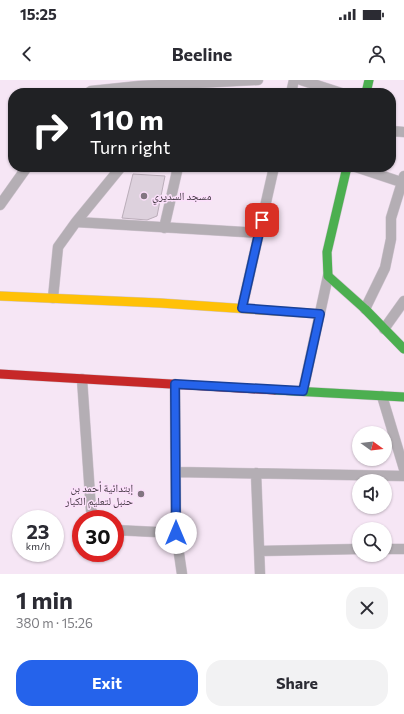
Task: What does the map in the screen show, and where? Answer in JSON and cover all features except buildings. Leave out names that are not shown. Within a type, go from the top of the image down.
[{"type":"street","points":[[109,88],[139,83],[197,88],[258,80]]},
{"type":"street","points":[[301,80],[326,88]]},
{"type":"street","points":[[0,205],[23,172]]},
{"type":"street","points":[[53,298],[58,247],[76,222],[117,172]]},
{"type":"street","points":[[164,228],[177,172]]},
{"type":"street","points":[[242,308],[273,172]]},
{"type":"street","points":[[303,391],[328,276],[327,252],[346,172]]},
{"type":"street","points":[[365,309],[385,268],[391,239],[391,218],[403,181],[373,172]]},
{"type":"street","points":[[76,222],[259,233]]},
{"type":"street","points":[[328,276],[365,309],[404,349]]},
{"type":"street","points":[[0,296],[242,308],[320,314]]},
{"type":"street","points":[[384,329],[404,301]]},
{"type":"street","points":[[0,374],[404,397]]},
{"type":"street","points":[[82,379],[91,510]]},
{"type":"street","points":[[175,384],[176,533],[182,574]]},
{"type":"street","points":[[382,396],[404,469]]},
{"type":"street","points":[[176,472],[404,476]]},
{"type":"street","points":[[256,473],[260,574]]},
{"type":"street","points":[[124,530],[176,533]]},
{"type":"street","points":[[259,551],[352,549]]},
{"type":"street","points":[[392,549],[404,549]]},
{"type":"traffic: fast","points":[[367,88],[369,80]]},
{"type":"traffic: fast","points":[[346,172],[327,252],[328,276],[365,309],[404,349]]},
{"type":"traffic: fast","points":[[275,390],[404,397]]},
{"type":"traffic: slow","points":[[0,296],[160,303],[320,314]]},
{"type":"traffic: jam","points":[[0,374],[275,390]]},
{"type":"place","name":"مسجد السديري","points":[[144,196]]},
{"type":"place","name":"إبتدائية أحمد بن حنبل لتعليم الكبار","points":[[141,494]]},
{"type":"route","points":[[176,533],[175,384],[303,391],[320,314],[242,308],[262,220]]}]
